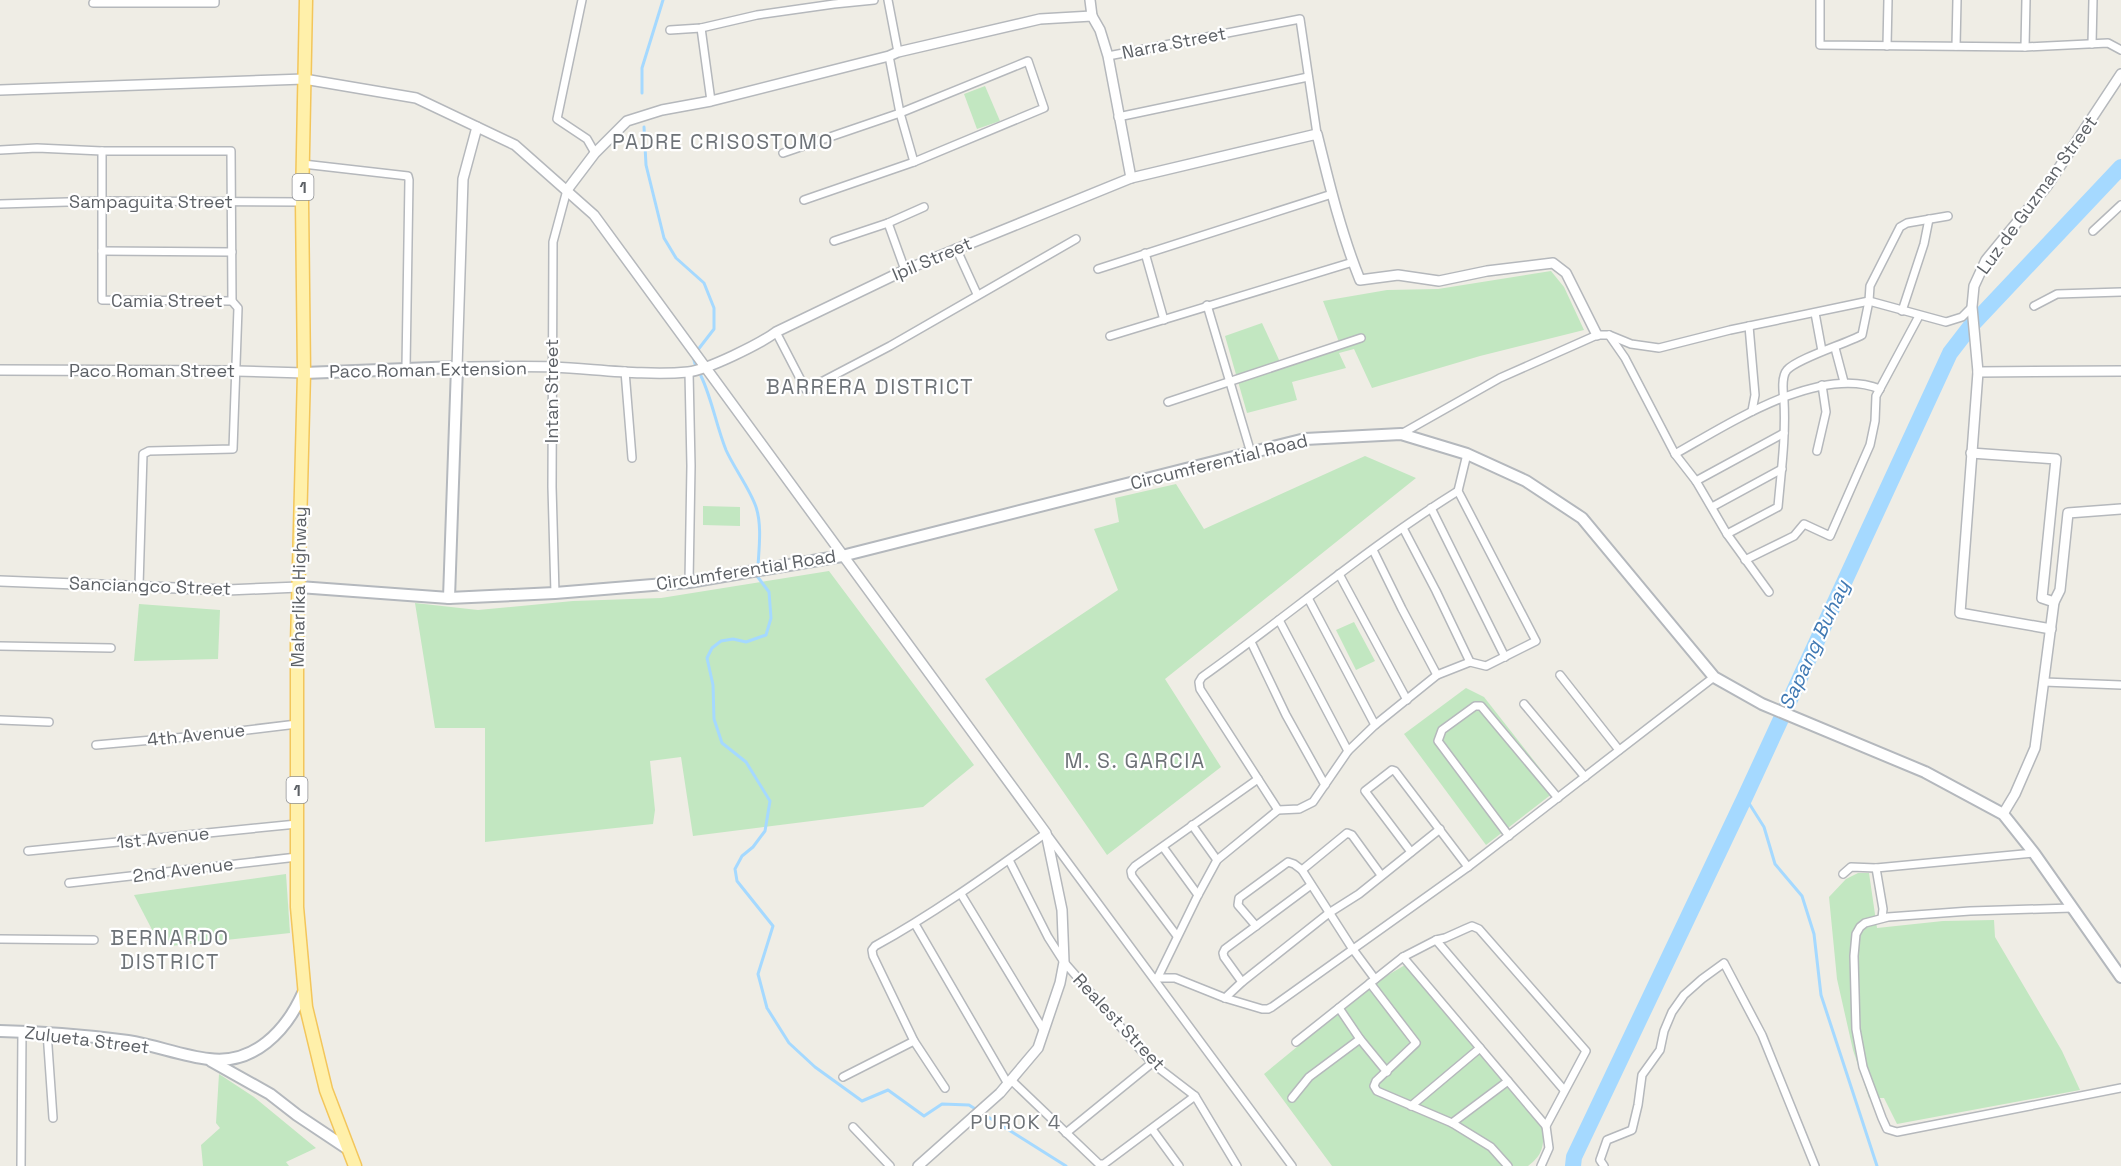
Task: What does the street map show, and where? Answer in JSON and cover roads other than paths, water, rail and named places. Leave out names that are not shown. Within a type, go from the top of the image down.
[{"type":"main road","name":"Maharlika Highway","points":[[306,0],[303,164],[304,373],[297,724],[297,907],[303,993],[326,1090],[355,1166]]},
{"type":"main road","name":"Paco Roman Extension","points":[[304,373],[457,367]]},
{"type":"main road","points":[[449,598],[457,367]]},
{"type":"main road","name":"Circumferential Road","points":[[299,587],[449,598],[555,593],[689,582],[842,556],[1305,439],[1401,434],[1467,454],[1526,481],[1582,518],[1714,676],[1762,704],[1925,772],[2003,814],[2034,853],[2121,977]]},
{"type":"main road","name":"Zulueta Street","points":[[0,1031],[47,1032],[130,1041],[208,1059],[236,1058],[263,1046],[284,1027],[303,993]]},
{"type":"main road","name":"Zulueta Street","points":[[208,1059],[270,1094],[306,1122],[348,1149]]},
{"type":"street","points":[[93,3],[215,3],[215,0]]},
{"type":"street","points":[[582,0],[557,119],[587,139],[595,153]]},
{"type":"street","points":[[670,30],[701,28],[757,15],[874,0]]},
{"type":"street","points":[[888,0],[900,113],[914,162]]},
{"type":"street","name":"Narra Street","points":[[1090,0],[1092,16],[1101,30],[1108,56],[1300,19],[1317,134],[1332,194],[1360,280],[1398,275],[1439,281],[1487,271],[1553,262],[1566,273],[1597,335]]},
{"type":"street","points":[[1820,0],[1820,45],[2025,47],[2108,43],[2121,50]]},
{"type":"street","points":[[1887,46],[1888,0]]},
{"type":"street","points":[[1956,46],[1957,0]]},
{"type":"street","points":[[2025,47],[2026,0]]},
{"type":"street","points":[[2092,44],[2094,0]]},
{"type":"street","points":[[567,190],[595,153],[627,122],[662,110],[711,101],[1040,19],[1092,16]]},
{"type":"street","points":[[701,28],[711,101]]},
{"type":"street","points":[[1108,56],[1131,178]]},
{"type":"street","points":[[783,153],[900,113],[1028,61],[1044,108],[914,162],[804,200]]},
{"type":"street","name":"Luz de Guzman Street","points":[[2051,629],[1960,613],[1977,372],[1974,350],[1974,286],[1986,260],[2047,186],[2121,74]]},
{"type":"street","points":[[1118,117],[1308,77]]},
{"type":"street","points":[[0,90],[304,79],[416,98],[515,145],[594,215],[842,556],[1292,1166]]},
{"type":"street","points":[[457,367],[463,179],[477,127]]},
{"type":"street","name":"Ipil Street","points":[[552,367],[689,372],[706,367],[905,270],[1131,178],[1317,134]]},
{"type":"street","points":[[0,150],[37,148],[102,151],[231,151],[232,301],[238,308],[233,449],[149,451],[142,454],[139,586]]},
{"type":"street","points":[[102,151],[102,251],[232,252]]},
{"type":"street","points":[[303,164],[408,176],[410,180],[406,368]]},
{"type":"street","name":"Intan Street","points":[[555,593],[552,487],[553,242],[567,190]]},
{"type":"street","points":[[1098,269],[1332,194]]},
{"type":"street","name":"Sampaguita Street","points":[[0,204],[101,201],[303,202]]},
{"type":"street","points":[[2093,231],[2121,206]]},
{"type":"street","points":[[834,241],[888,223],[924,207]]},
{"type":"street","points":[[1727,534],[1778,507],[1784,433],[1784,376],[1788,369],[1822,351],[1835,348],[1862,335],[1870,286],[1900,227],[1907,223],[1948,216]]},
{"type":"street","points":[[1902,311],[1924,244],[1929,219]]},
{"type":"street","points":[[888,223],[905,270]]},
{"type":"street","points":[[776,332],[806,390],[890,346],[1076,239]]},
{"type":"street","points":[[956,248],[977,294]]},
{"type":"street","name":"Camia Street","points":[[102,251],[102,300],[232,301]]},
{"type":"street","points":[[1145,253],[1164,320]]},
{"type":"street","points":[[1110,336],[1353,262]]},
{"type":"street","points":[[2034,306],[2058,294],[2121,292]]},
{"type":"street","points":[[1401,434],[1500,378],[1597,335],[1609,335],[1630,344],[1659,348],[1749,326],[1869,301],[1946,322],[1973,311]]},
{"type":"street","points":[[1207,305],[1251,453]]},
{"type":"street","points":[[1815,313],[1822,351]]},
{"type":"street","points":[[1745,560],[1794,536],[1804,524],[1830,536],[1870,445],[1875,421],[1876,396],[1919,316]]},
{"type":"street","points":[[1749,326],[1755,395],[1752,411]]},
{"type":"street","points":[[1609,335],[1625,358],[1675,454],[1696,481],[1727,534],[1769,592]]},
{"type":"street","points":[[1168,402],[1360,338]]},
{"type":"street","points":[[1835,348],[1844,382]]},
{"type":"street","name":"Paco Roman Extension","points":[[457,367],[552,367]]},
{"type":"street","name":"Paco Roman Street","points":[[0,370],[304,373]]},
{"type":"street","points":[[625,371],[632,458]]},
{"type":"street","points":[[1977,372],[2121,371]]},
{"type":"street","points":[[689,372],[691,466],[689,582]]},
{"type":"street","points":[[1675,454],[1752,411],[1822,385],[1844,382],[1870,384],[1880,389]]},
{"type":"street","points":[[1817,451],[1826,412],[1822,385]]},
{"type":"street","points":[[1696,481],[1784,433]]},
{"type":"street","points":[[1971,453],[2056,459],[2042,598],[2054,602]]},
{"type":"street","points":[[1155,978],[1217,860],[1278,810],[1299,809],[1313,802],[1348,751],[1375,725],[1437,675],[1470,662],[1486,666],[1536,641],[1458,491],[1467,454]]},
{"type":"street","points":[[1712,507],[1782,469]]},
{"type":"street","points":[[1278,810],[1200,689],[1199,682],[1202,677],[1373,549],[1458,491]]},
{"type":"street","points":[[1431,508],[1505,657]]},
{"type":"street","points":[[2003,814],[2015,794],[2035,748],[2054,602],[2060,590],[2068,513],[2121,509]]},
{"type":"street","points":[[1403,528],[1470,662]]},
{"type":"street","points":[[1373,549],[1437,675]]},
{"type":"street","points":[[1340,574],[1407,700]]},
{"type":"street","name":"Sanciangco Street","points":[[0,580],[227,590],[299,587]]},
{"type":"street","points":[[1308,598],[1375,725]]},
{"type":"street","points":[[1279,620],[1348,751]]},
{"type":"street","points":[[1251,642],[1286,715],[1325,785]]},
{"type":"street","points":[[0,646],[111,648]]},
{"type":"street","points":[[1560,675],[1619,750]]},
{"type":"street","points":[[1155,978],[1175,978],[1225,998],[1268,1010],[1468,867],[1714,676]]},
{"type":"street","points":[[2044,682],[2121,686]]},
{"type":"street","points":[[1524,704],[1585,777]]},
{"type":"street","points":[[1509,836],[1438,741],[1442,730],[1475,706],[1481,706],[1558,798]]},
{"type":"street","points":[[0,720],[49,722]]},
{"type":"street","name":"4th Avenue","points":[[96,745],[297,724]]},
{"type":"street","points":[[1411,852],[1365,791],[1389,771],[1395,771],[1468,867]]},
{"type":"street","points":[[1177,936],[1132,876],[1131,871],[1258,779]]},
{"type":"street","name":"1st Avenue","points":[[28,851],[297,824]]},
{"type":"street","points":[[1192,825],[1217,860]]},
{"type":"street","points":[[1225,998],[1329,913],[1359,894],[1440,830]]},
{"type":"street","points":[[945,1089],[914,1041],[872,950],[961,894],[1046,833]]},
{"type":"street","points":[[918,1166],[1010,1082],[1038,1048],[1060,982],[1064,962],[1062,910],[1046,833]]},
{"type":"street","points":[[1302,870],[1347,833],[1352,835],[1381,875]]},
{"type":"street","points":[[1163,847],[1198,894]]},
{"type":"street","points":[[1843,874],[1851,867],[1876,868],[2034,853]]},
{"type":"street","name":"2nd Avenue","points":[[69,883],[297,857]]},
{"type":"street","name":"Realest Street","points":[[1009,860],[1048,937],[1064,962],[1152,1063],[1196,1096],[1237,1166]]},
{"type":"street","points":[[1256,926],[1238,905],[1239,898],[1288,862],[1294,864],[1302,870],[1372,981],[1416,1043],[1376,1081],[1374,1086],[1377,1091],[1452,1123],[1491,1147],[1508,1166]]},
{"type":"street","points":[[1876,868],[1883,909],[1882,918]]},
{"type":"street","points":[[1242,982],[1223,953],[1311,885]]},
{"type":"street","points":[[961,894],[1044,1031]]},
{"type":"street","points":[[2072,908],[1970,911],[1882,918],[1865,923],[1856,934],[1855,977],[1856,1029],[1863,1067],[1887,1129],[1897,1132],[2121,1088]]},
{"type":"street","points":[[915,924],[1010,1082],[1095,1161],[1104,1164],[1196,1096]]},
{"type":"street","points":[[1296,1042],[1403,957],[1436,940],[1472,926],[1479,929],[1586,1051],[1546,1126]]},
{"type":"street","points":[[0,939],[94,940]]},
{"type":"street","points":[[1436,940],[1564,1090]]},
{"type":"street","points":[[1403,957],[1546,1126],[1549,1148],[1541,1166]]},
{"type":"street","points":[[1605,1166],[1600,1160],[1607,1140],[1632,1130],[1642,1075],[1660,1050],[1664,1031],[1672,1012],[1684,994],[1724,963],[1762,1035],[1815,1166]]},
{"type":"street","points":[[1339,1008],[1387,1072]]},
{"type":"street","points":[[21,1166],[22,1031]]},
{"type":"street","points":[[47,1032],[53,1118]]},
{"type":"street","points":[[1292,1098],[1309,1077],[1360,1039]]},
{"type":"street","points":[[843,1077],[914,1041]]},
{"type":"street","points":[[1411,1106],[1480,1048]]},
{"type":"street","points":[[1066,1133],[1152,1063]]},
{"type":"street","points":[[1452,1123],[1508,1081]]},
{"type":"street","points":[[853,1127],[890,1166]]},
{"type":"street","points":[[1152,1129],[1179,1166]]},
{"type":"waterway","points":[[642,93],[642,68],[663,0]]},
{"type":"waterway","points":[[644,127],[646,165],[664,238],[676,258],[704,283],[714,308],[714,329],[697,351]]},
{"type":"waterway","name":"Sapang Buhay","points":[[1573,1166],[1574,1157],[1745,797],[1950,353],[1970,327],[2121,167]]},
{"type":"waterway","points":[[693,356],[695,364]]},
{"type":"waterway","points":[[701,376],[726,450],[756,507],[760,529],[758,566]]},
{"type":"waterway","points":[[757,576],[769,592],[771,618],[766,635],[746,642],[733,639],[721,641],[712,648],[707,658],[713,685],[714,719],[722,743],[746,762],[770,801],[765,831],[753,847],[742,856],[735,869],[737,881],[773,926],[758,974],[767,1008],[789,1043],[815,1067],[862,1101],[888,1090],[924,1116],[942,1104],[969,1105],[1066,1166]]},
{"type":"waterway","points":[[1745,797],[1764,827],[1775,864],[1802,896],[1814,934],[1821,995],[1877,1166]]},
{"type":"district","name":"PADRE CRISOSTOMO","points":[[723,142]]},
{"type":"district","name":"BARRERA DISTRICT","points":[[870,387]]},
{"type":"district","name":"M. S. GARCIA","points":[[1135,761]]},
{"type":"district","name":"BERNARDO DISTRICT","points":[[170,950]]},
{"type":"district","name":"PUROK 4","points":[[1016,1122]]}]
